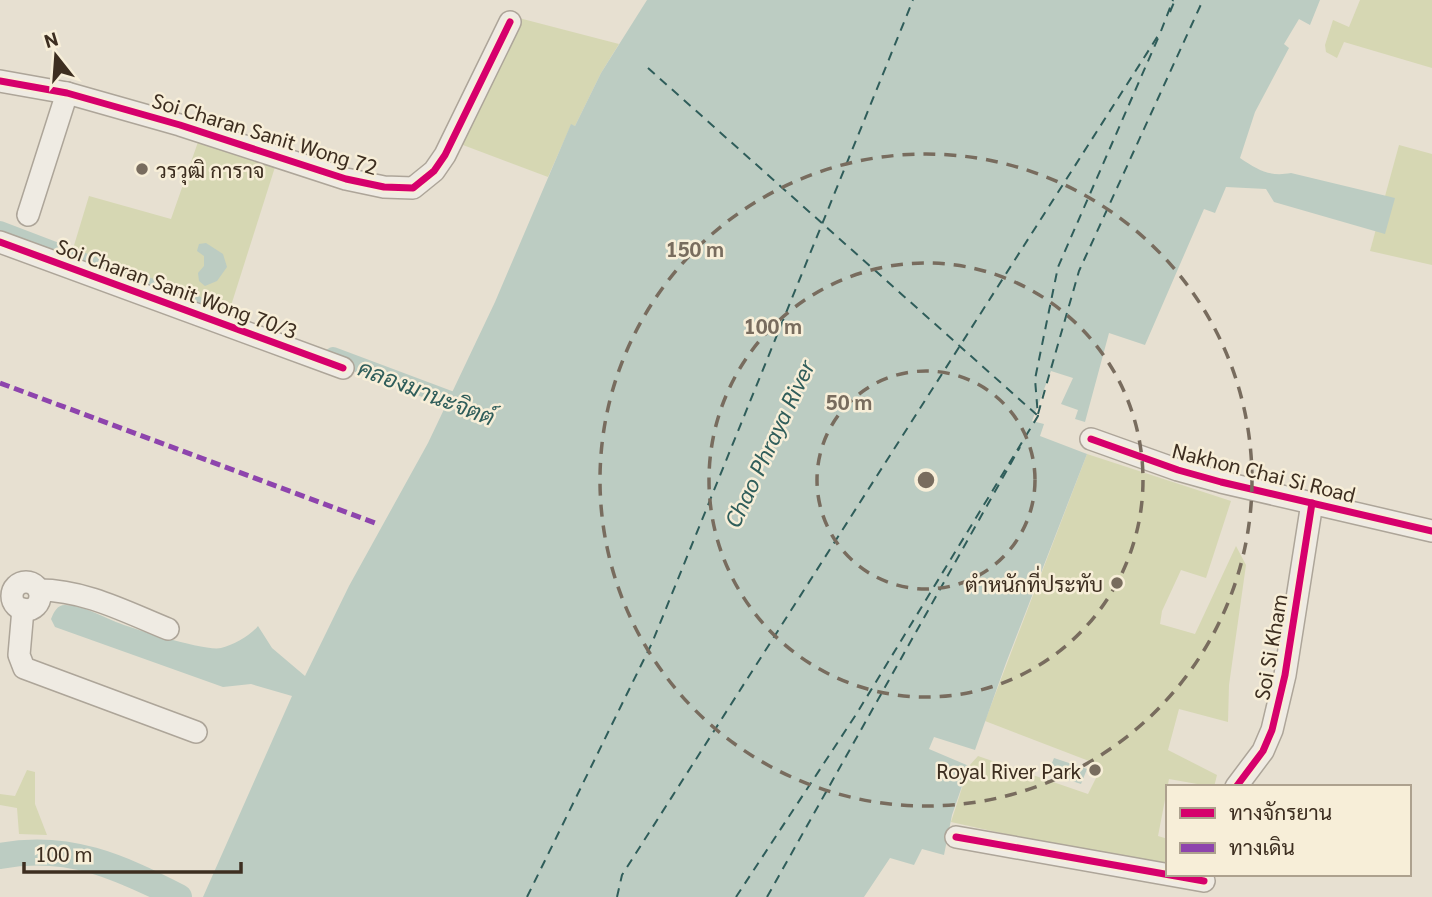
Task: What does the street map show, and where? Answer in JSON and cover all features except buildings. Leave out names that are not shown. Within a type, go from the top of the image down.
[{"type":"street","name":"Soi Charan Sanit Wong 72","points":[[0,81],[67,93],[180,125],[346,179],[401,190],[413,188],[434,171],[492,63],[510,22]]},
{"type":"street","name":"Soi Charan Sanit Wong 72","points":[[0,70],[14,74],[41,89]]},
{"type":"street","points":[[27,215],[67,93]]},
{"type":"street","name":"Soi Charan Sanit Wong 70/3","points":[[0,242],[343,368]]},
{"type":"street","name":"Nakhon Chai Si Road","points":[[1090,439],[1178,470],[1432,531]]},
{"type":"street","name":"Soi Si Kham","points":[[1238,785],[1263,751],[1272,730],[1284,675],[1312,503]]},
{"type":"street","points":[[0,575],[29,587]]},
{"type":"street","points":[[169,629],[63,590],[29,587],[14,589],[12,598],[16,605],[23,609],[19,655],[24,668],[196,732]]},
{"type":"street","points":[[956,838],[1203,884]]},
{"type":"green space","points":[[1360,0],[1432,0],[1432,68],[1344,42],[1337,58],[1326,52],[1325,45],[1333,20],[1349,27]]},
{"type":"green space","points":[[515,17],[619,44],[601,73],[575,126],[571,125],[548,177],[455,142]]},
{"type":"green space","points":[[198,142],[275,167],[229,312],[72,252],[89,196],[171,219]]},
{"type":"green space","points":[[1399,145],[1432,154],[1432,265],[1370,251]]},
{"type":"green space","points":[[1087,454],[1231,501],[1206,578],[1181,570],[1162,611],[1160,624],[1195,634],[1236,546],[1246,565],[1229,685],[1228,722],[1179,709],[1168,750],[1217,775],[1214,785],[1169,779],[1158,836],[1166,838],[1166,870],[951,822],[969,766],[978,756],[1088,794],[1102,766],[985,721]]},
{"type":"green space","points":[[27,770],[35,772],[35,804],[47,835],[19,834],[17,808],[0,805],[0,794],[15,796]]},
{"type":"water","name":"Chao Phraya River","points":[[647,0],[1320,0],[1310,25],[1299,19],[1284,44],[1289,48],[1255,112],[1240,158],[1270,173],[1291,173],[1395,198],[1385,234],[1274,202],[1266,189],[1226,187],[1215,213],[1204,209],[1145,345],[1109,333],[1085,422],[1075,419],[1078,410],[1061,404],[1073,378],[1051,371],[1032,421],[1044,424],[1040,436],[1087,454],[975,750],[934,737],[929,749],[969,766],[952,815],[944,855],[922,849],[914,865],[890,858],[864,897],[203,897],[292,696],[251,684],[223,687],[55,627],[51,619],[53,614],[62,605],[71,605],[153,634],[213,648],[236,642],[258,626],[272,648],[305,676],[349,586],[428,443],[495,302],[571,124],[575,126],[601,73]]},
{"type":"water","points":[[206,243],[223,254],[227,267],[217,281],[205,286],[199,281],[198,273],[204,266],[204,256],[197,251],[199,244]]},
{"type":"water","points":[[1054,758],[1087,769],[1081,784],[1048,773]]},
{"type":"waterway","name":"คลองมานะจิตต์","points":[[0,229],[197,304]]},
{"type":"waterway","name":"คลองมานะจิตต์","points":[[333,355],[469,406]]},
{"type":"waterway","points":[[0,856],[48,853],[93,860],[136,876],[179,897]]},
{"type":"ferry route","points":[[527,897],[652,643],[913,0]]},
{"type":"ferry route","points":[[617,897],[622,875],[1161,31],[1173,0]]},
{"type":"ferry route","points":[[1170,12],[1175,0]]},
{"type":"ferry route","points":[[1038,414],[1079,271],[1203,0]]},
{"type":"ferry route","points":[[736,897],[857,713],[1038,416],[1035,379],[1058,267],[1159,36]]},
{"type":"ferry route","points":[[648,68],[1037,415]]},
{"type":"ferry route","points":[[767,897],[1020,447]]},
{"type":"marked path","points":[[0,383],[378,524]]},
{"type":"cycle path","points":[[0,81],[67,93],[180,125],[346,179],[384,187],[413,188],[434,171],[445,155],[510,22]]},
{"type":"cycle path","points":[[0,242],[343,368]]},
{"type":"cycle path","points":[[1091,439],[1178,470],[1221,482],[1432,531]]},
{"type":"cycle path","points":[[1238,785],[1263,751],[1272,730],[1285,675],[1312,503]]},
{"type":"cycle path","points":[[956,837],[1166,874]]},
{"type":"cycle path","points":[[1176,876],[1204,881]]},
{"type":"place","name":"วรวุฒิ การาจ","points":[[142,169]]},
{"type":"place","name":"ตำหนักที่ประทับ","points":[[1117,583]]},
{"type":"place","name":"Royal River Park","points":[[1095,770]]}]
